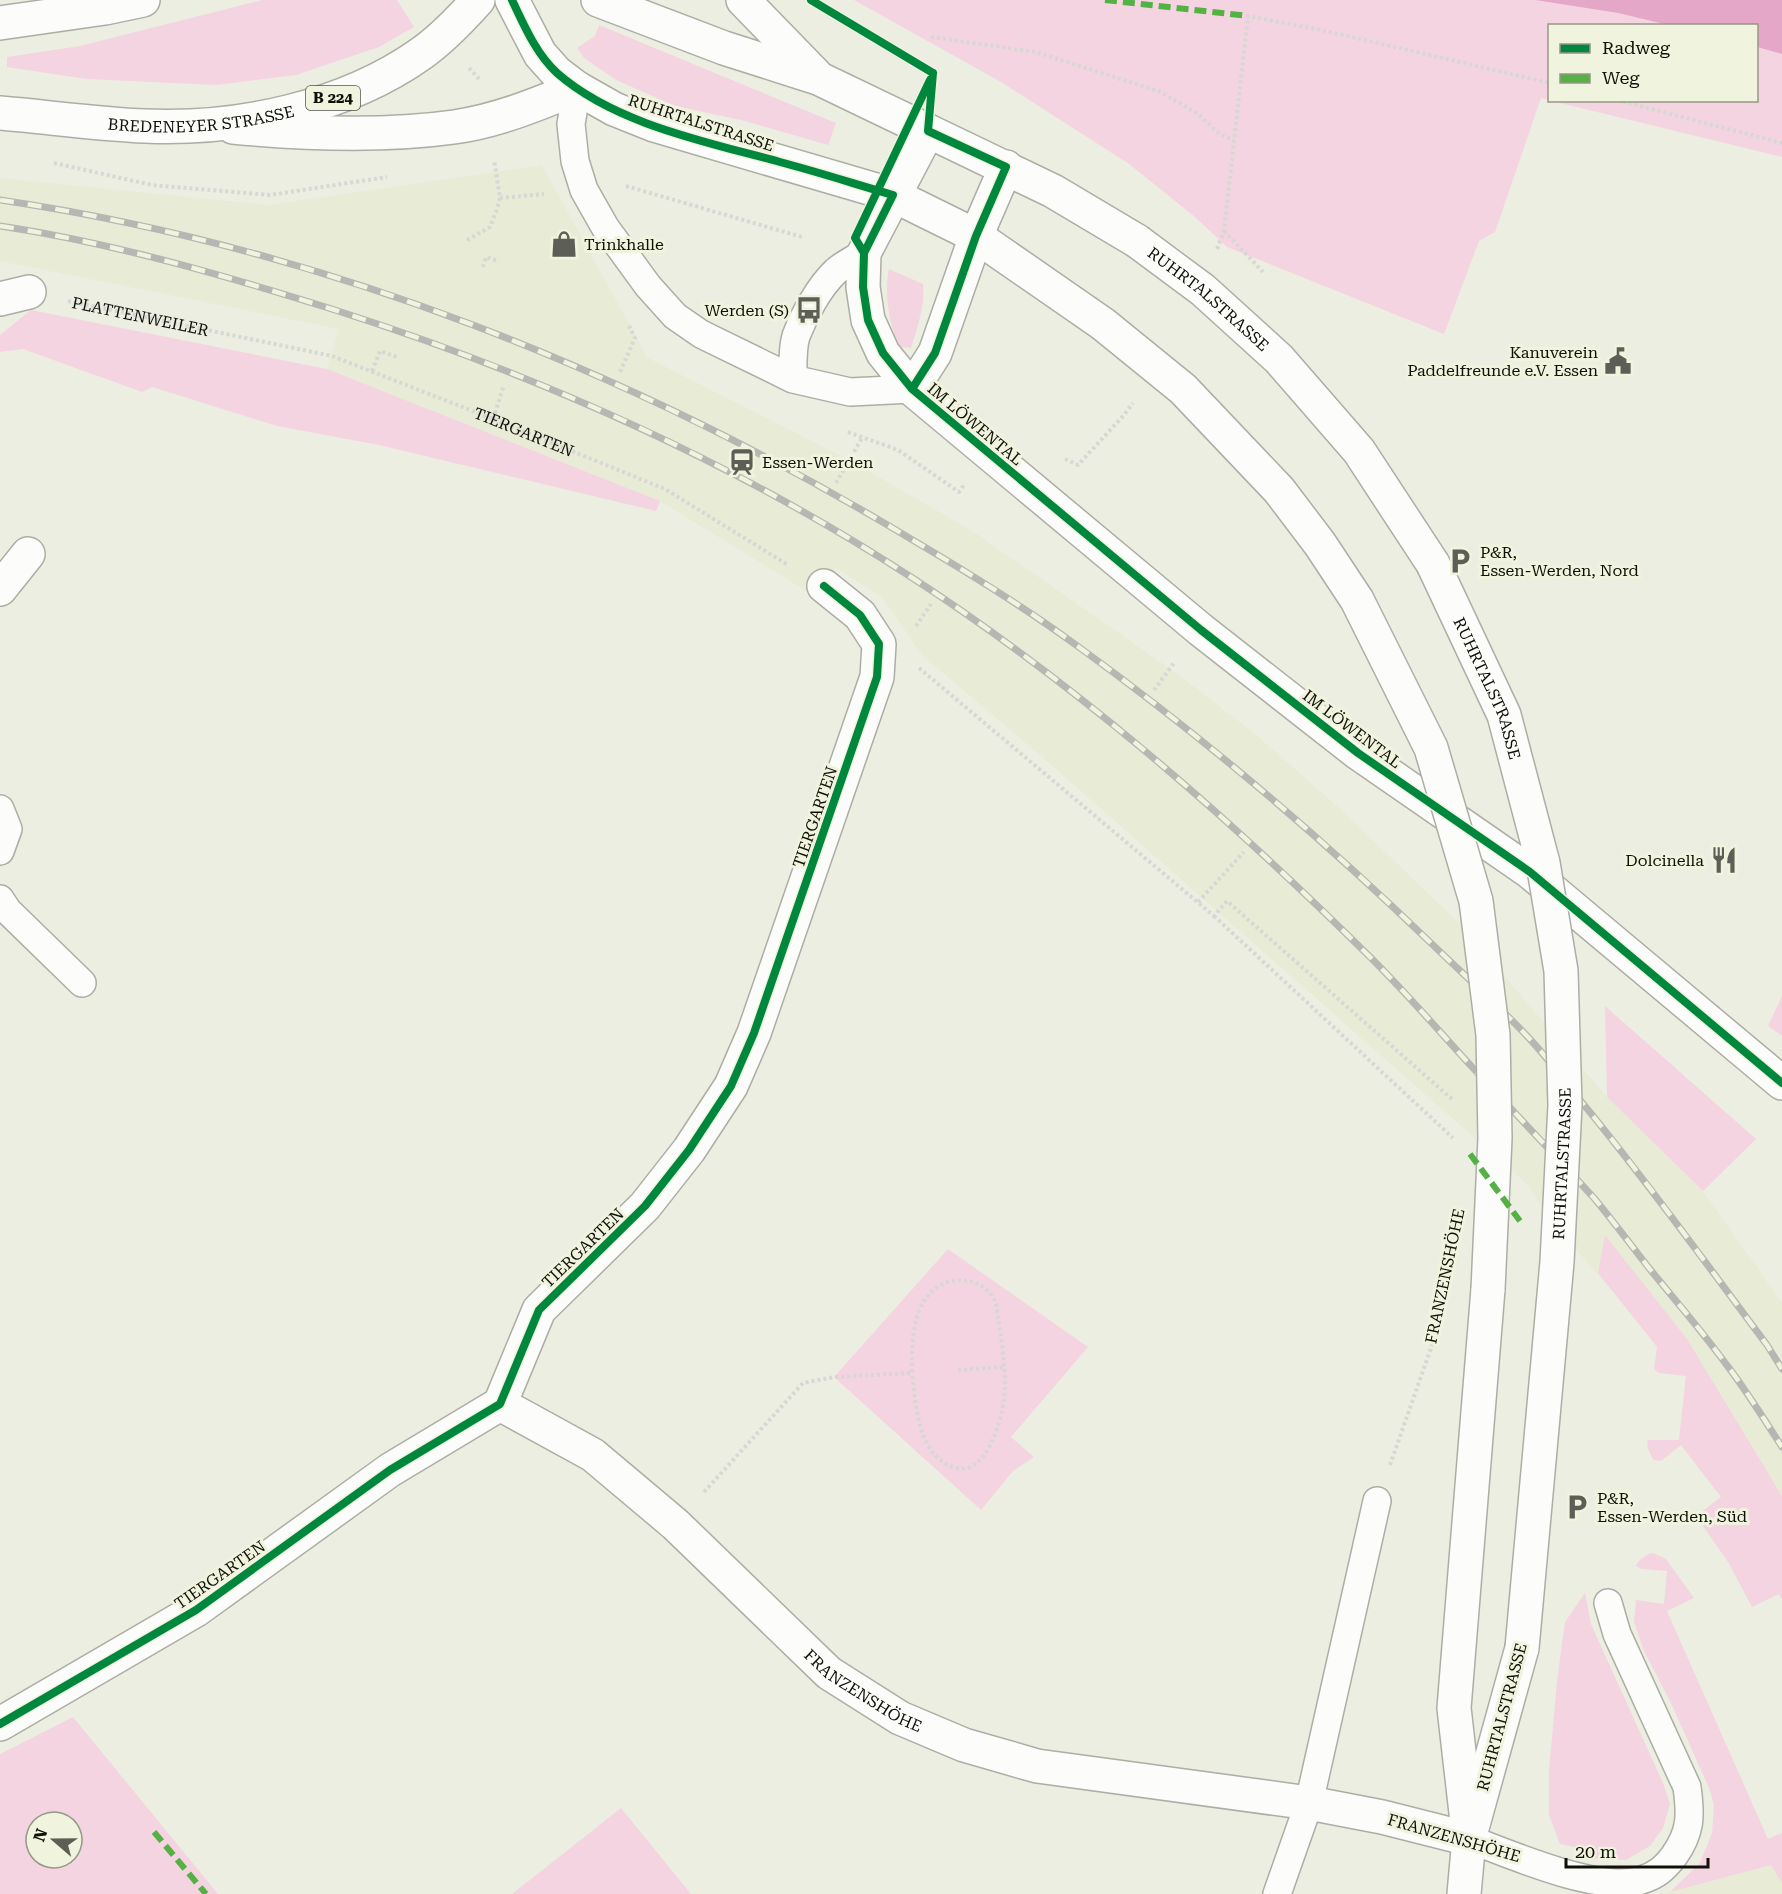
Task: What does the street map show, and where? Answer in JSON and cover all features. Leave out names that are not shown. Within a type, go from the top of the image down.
[{"type":"main road","points":[[0,23],[105,8],[143,0]]},
{"type":"main road","name":"BREDENEYER STRASSE","points":[[0,113],[145,126],[210,125],[263,117],[314,105],[364,86],[421,54],[443,36],[478,0]]},
{"type":"main road","name":"RUHRTALSTRASSE","points":[[512,0],[540,54],[556,72],[614,109],[654,125],[893,195],[976,236],[1104,324],[1183,389],[1279,490],[1320,544],[1358,600],[1431,748],[1476,901],[1493,1035],[1495,1138],[1488,1289],[1454,1708],[1469,1839]]},
{"type":"main road","name":"RUHRTALSTRASSE","points":[[598,0],[724,48],[818,78],[1006,167],[1137,241],[1203,290],[1279,359],[1359,451],[1433,564],[1504,715],[1544,863],[1561,971],[1565,1105],[1557,1262],[1522,1648],[1469,1839],[1464,1894]]},
{"type":"main road","points":[[745,2],[818,78]]},
{"type":"main road","points":[[210,125],[278,131],[347,133],[410,131],[455,126],[510,113],[578,88]]},
{"type":"main road","name":"IM LÖWENTAL","points":[[928,131],[864,253],[863,287],[868,320],[883,353],[912,389],[1201,630],[1358,753],[1530,872],[1782,1083]]},
{"type":"main road","name":"IM LÖWENTAL","points":[[912,389],[935,353],[976,236],[1006,167]]},
{"type":"main road","points":[[0,589],[28,554]]},
{"type":"main road","name":"TIERGARTEN","points":[[0,1724],[196,1610],[390,1470],[500,1404],[539,1310],[645,1206],[689,1150],[730,1086],[754,1034],[877,676],[879,644],[860,615],[824,586]]},
{"type":"main road","name":"FRANZENSHÖHE","points":[[500,1404],[593,1455],[675,1524],[829,1673],[900,1718],[963,1745],[1037,1767],[1309,1803],[1382,1817],[1469,1839]]},
{"type":"lane","points":[[578,88],[571,124],[575,161],[585,190],[605,226],[648,286],[675,316],[701,334],[793,379],[850,392],[912,389]]},
{"type":"lane","points":[[793,379],[793,351],[796,337],[809,310],[827,280],[837,270],[864,253]]},
{"type":"lane","points":[[0,809],[8,829],[0,851]]},
{"type":"lane","points":[[0,899],[8,911],[82,983]]},
{"type":"lane","points":[[1277,1894],[1309,1803],[1377,1501]]},
{"type":"lane","name":"FRANZENSHÖHE","points":[[1469,1839],[1555,1870],[1610,1883],[1640,1881],[1664,1870],[1683,1843],[1691,1814],[1687,1787],[1617,1634],[1608,1603]]},
{"type":"path","points":[[1263,272],[1224,231],[1248,16],[1326,31],[1548,83]]},
{"type":"path","points":[[931,37],[1036,52],[1161,92],[1198,114],[1220,134],[1233,140]]},
{"type":"path","points":[[466,65],[483,83]]},
{"type":"path","points":[[1625,102],[1782,143]]},
{"type":"path","points":[[483,163],[494,161]]},
{"type":"path","points":[[51,162],[152,185],[270,195],[388,177]]},
{"type":"path","points":[[585,190],[626,185],[802,237]]},
{"type":"path","points":[[467,240],[490,227],[500,198]]},
{"type":"path","points":[[483,267],[486,257],[498,261]]},
{"type":"path","points":[[620,372],[635,338]]},
{"type":"path","points":[[372,371],[380,351],[397,357]]},
{"type":"path","points":[[493,419],[498,394],[504,385]]},
{"type":"path","points":[[836,483],[862,438],[898,450],[959,492],[986,451]]},
{"type":"path","points":[[912,631],[931,604]]},
{"type":"path","points":[[916,665],[1214,916],[1461,1146]]},
{"type":"path","points":[[1198,902],[1244,852]]},
{"type":"path","points":[[1214,916],[1227,901],[1495,1138]]},
{"type":"path","points":[[950,1281],[973,1281],[985,1289],[994,1299],[1005,1367],[1004,1399],[998,1430],[980,1462],[967,1468],[952,1467],[939,1460],[926,1443],[917,1414],[912,1373],[912,1344],[920,1308],[932,1289],[950,1281]]},
{"type":"path","points":[[958,1370],[1005,1367]]},
{"type":"path","points":[[675,1524],[803,1383],[834,1377],[912,1373]]},
{"type":"shaded area","points":[[262,0],[397,0],[414,27],[379,47],[296,75],[216,85],[86,79],[7,67],[7,57],[80,46]]},
{"type":"shaded area","points":[[854,0],[1535,0],[1618,13],[1664,24],[1548,24],[1548,100],[1541,98],[1495,232],[1479,241],[1444,334],[1227,247],[1195,217],[1129,164],[1001,82]]},
{"type":"shaded area","points":[[1535,0],[1782,0],[1782,54],[1758,47],[1758,24],[1664,24],[1618,13]]},
{"type":"shaded area","points":[[599,25],[836,123],[828,145],[741,120],[675,106],[616,80],[584,58],[577,48],[595,36]]},
{"type":"shaded area","points":[[1758,47],[1782,54],[1782,157],[1556,102],[1758,102]]},
{"type":"shaded area","points":[[542,165],[648,358],[849,460],[974,532],[1183,678],[1255,734],[1336,805],[1462,926],[1607,1097],[1703,1191],[1782,1303],[1782,1600],[1721,1497],[1681,1445],[1661,1461],[1654,1460],[1647,1447],[1648,1440],[1679,1440],[1686,1375],[1552,1222],[1528,1185],[1041,756],[923,656],[882,597],[836,568],[816,597],[660,501],[327,369],[339,329],[0,261],[0,178],[268,205]]},
{"type":"shaded area","points":[[889,269],[923,284],[922,308],[911,348],[899,347],[893,329],[887,299]]},
{"type":"shaded area","points":[[31,310],[327,369],[660,501],[656,511],[379,445],[277,426],[152,387],[142,392],[23,349],[0,352],[0,335]]},
{"type":"shaded area","points":[[1782,996],[1782,1036],[1768,1026]]},
{"type":"shaded area","points":[[1605,1006],[1756,1139],[1703,1191],[1607,1097]]},
{"type":"shaded area","points":[[1605,1235],[1687,1339],[1782,1496],[1782,1600],[1779,1594],[1752,1607],[1728,1562],[1696,1516],[1721,1497],[1681,1445],[1661,1461],[1654,1460],[1650,1453],[1648,1440],[1679,1440],[1686,1376],[1659,1373],[1654,1369],[1657,1347],[1598,1273]]},
{"type":"shaded area","points":[[948,1249],[1088,1347],[1011,1437],[1034,1457],[1013,1471],[981,1510],[834,1377]]},
{"type":"shaded area","points":[[1653,1553],[1666,1559],[1694,1598],[1667,1611],[1768,1839],[1782,1833],[1782,1883],[1771,1865],[1670,1892],[1700,1863],[1712,1833],[1714,1805],[1709,1788],[1670,1701],[1644,1651],[1634,1622],[1636,1600],[1664,1604],[1667,1571],[1641,1569],[1636,1566],[1639,1561]]},
{"type":"shaded area","points":[[1585,1593],[1591,1624],[1663,1783],[1670,1804],[1663,1828],[1650,1846],[1626,1860],[1583,1858],[1584,1849],[1560,1844],[1549,1815],[1549,1770],[1565,1622]]},
{"type":"shaded area","points":[[73,1717],[218,1894],[0,1894],[0,1754]]},
{"type":"shaded area","points":[[621,1808],[691,1894],[512,1894]]},
{"type":"shaded area","points":[[1782,1833],[1782,1894],[1661,1894],[1771,1865]]},
{"type":"railway","points":[[0,200],[120,221],[238,249],[356,284],[472,324],[585,371],[697,422],[805,478],[932,551],[1015,603],[1123,680],[1215,751],[1348,865],[1504,1012],[1543,1054],[1635,1169],[1767,1345],[1782,1369]]},
{"type":"railway","points":[[0,226],[127,251],[253,285],[411,335],[559,392],[632,424],[774,495],[911,577],[972,618],[1032,661],[1148,753],[1259,851],[1380,967],[1594,1198],[1717,1352],[1748,1394],[1782,1447]]},
{"type":"marked path","points":[[1105,0],[1248,16]]},
{"type":"marked path","points":[[1470,1154],[1520,1221]]},
{"type":"marked path","points":[[154,1832],[206,1894]]},
{"type":"cycle path","points":[[512,0],[531,39],[557,73],[580,91],[606,106],[663,129],[893,195],[864,253],[863,287],[868,320],[883,353],[912,389],[1201,630],[1358,753],[1530,872],[1782,1083]]},
{"type":"cycle path","points":[[811,0],[933,73]]},
{"type":"cycle path","points":[[912,389],[935,353],[976,236],[1006,167],[928,131],[933,73]]},
{"type":"cycle path","points":[[864,253],[855,238],[930,80]]},
{"type":"cycle path","points":[[0,1724],[196,1610],[390,1470],[500,1404],[539,1310],[645,1206],[689,1150],[731,1086],[754,1033],[877,677],[879,644],[860,615],[824,586]]},
{"type":"place","name":"Trinkhalle","points":[[564,244]]},
{"type":"place","name":"Werden (S)","points":[[809,310]]},
{"type":"place","name":"Kanuverein Paddelfreunde e.V. Essen","points":[[1618,361]]},
{"type":"place","name":"Essen-Werden","points":[[742,462]]},
{"type":"place","name":"P&R, Essen-Werden, Nord","points":[[1460,561]]},
{"type":"place","name":"Dolcinella","points":[[1724,860]]},
{"type":"place","name":"P&R, Essen-Werden, Süd","points":[[1577,1507]]}]
